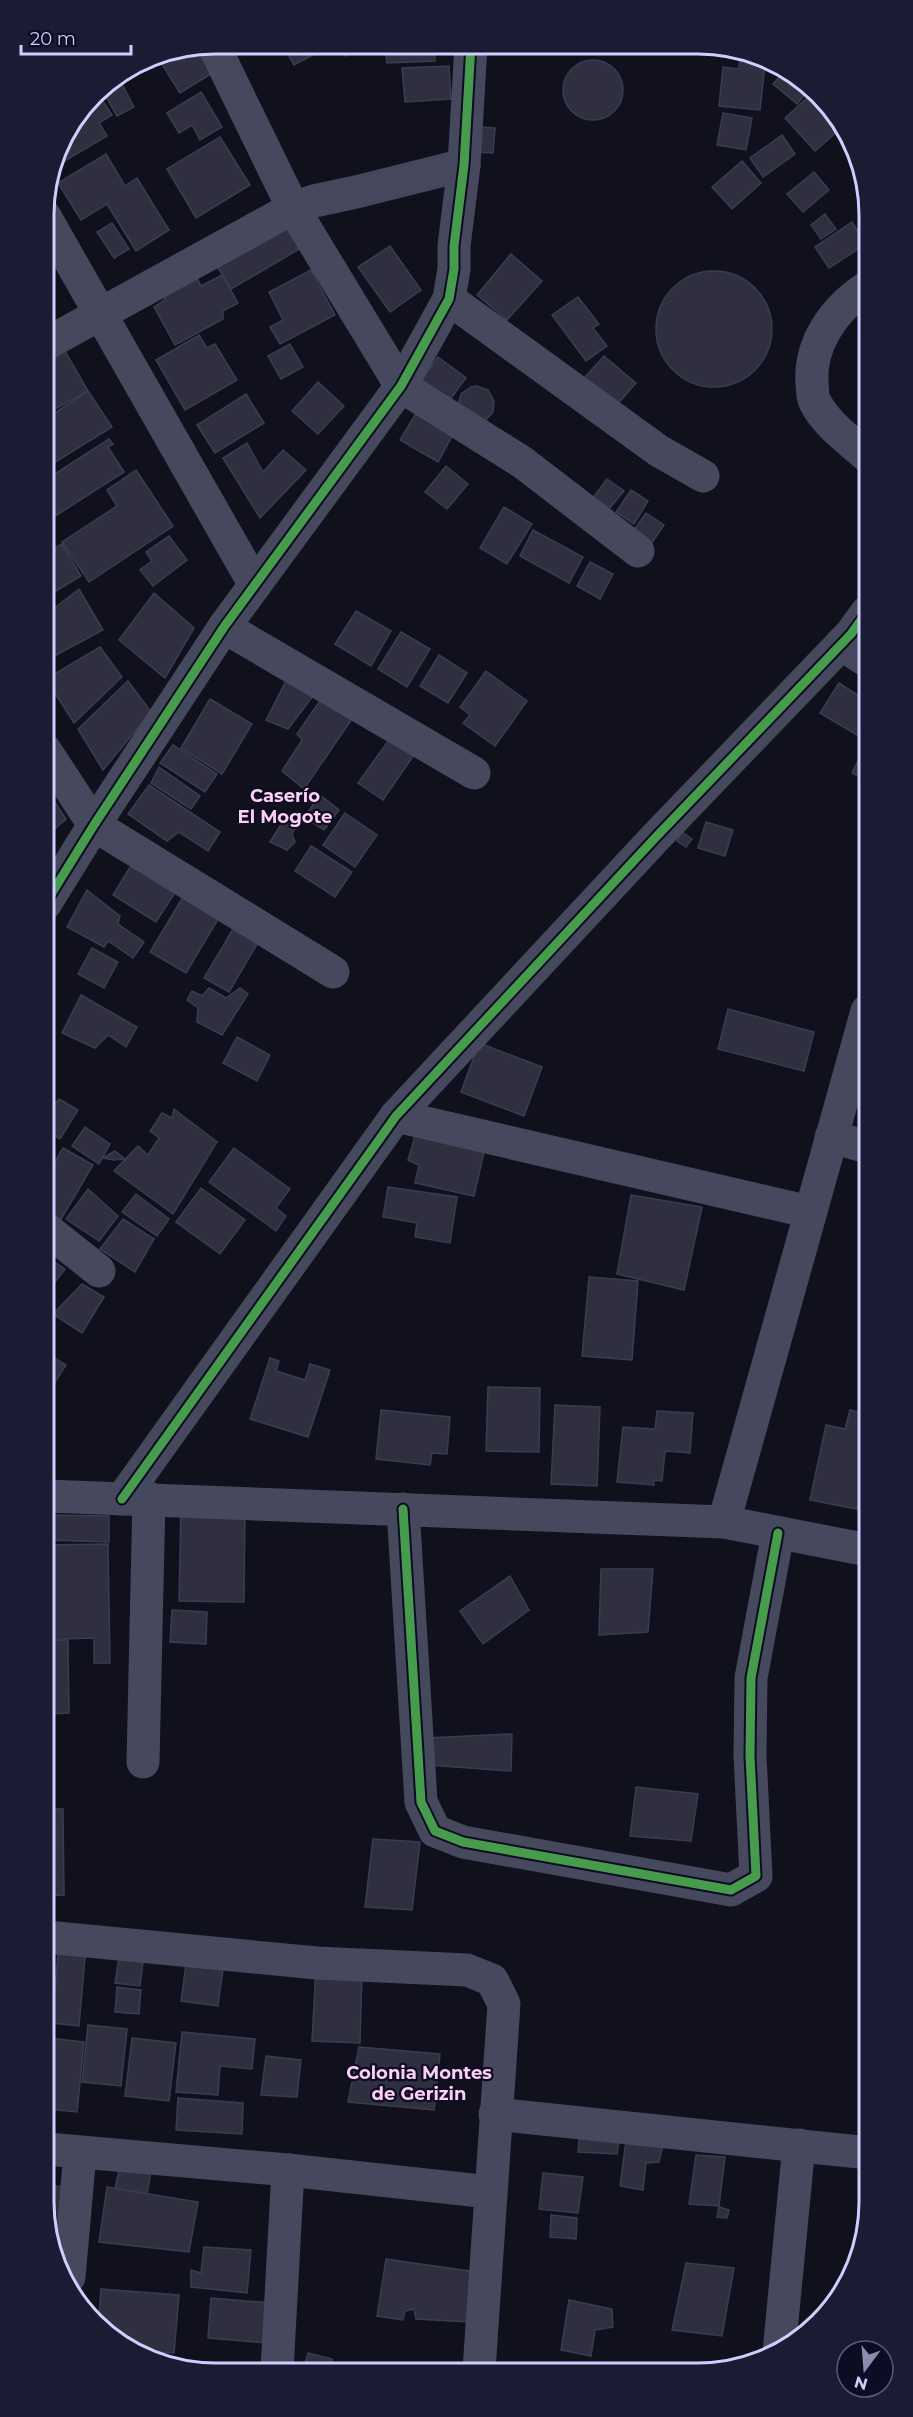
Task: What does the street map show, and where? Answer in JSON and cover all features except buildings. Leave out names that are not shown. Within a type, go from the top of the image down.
[{"type":"street","points":[[218,54],[293,208],[401,386],[522,462],[638,551]]},
{"type":"street","points":[[54,889],[224,627],[401,386],[449,298],[464,165],[470,54]]},
{"type":"street","points":[[54,339],[293,208],[464,165]]},
{"type":"street","points":[[54,233],[255,585]]},
{"type":"street","points":[[859,292],[835,313],[819,341],[811,372],[813,400],[830,423],[859,449]]},
{"type":"street","points":[[449,298],[658,451],[703,476]]},
{"type":"street","points":[[143,1762],[135,1499],[396,1116],[656,837],[854,653],[851,634],[859,623]]},
{"type":"street","points":[[224,627],[474,773]]},
{"type":"street","points":[[54,764],[94,825],[333,972]]},
{"type":"street","points":[[724,1522],[859,1039]]},
{"type":"street","points":[[396,1116],[810,1212]]},
{"type":"street","points":[[831,1137],[859,1145]]},
{"type":"street","points":[[54,1235],[99,1271]]},
{"type":"street","points":[[54,1496],[724,1522],[859,1548]]},
{"type":"street","points":[[403,1509],[421,1802],[435,1831],[463,1842],[731,1890],[756,1876],[750,1756],[751,1678],[778,1533]]},
{"type":"street","points":[[54,1938],[317,1963],[467,1970],[492,1980],[504,2004],[479,2363]]},
{"type":"street","points":[[495,2114],[859,2152]]},
{"type":"street","points":[[780,2340],[799,2145]]},
{"type":"street","points":[[54,2150],[288,2169],[490,2192]]},
{"type":"street","points":[[70,2270],[81,2153]]},
{"type":"street","points":[[277,2363],[288,2169]]},
{"type":"cycle path","points":[[54,889],[224,627],[401,386],[449,299],[464,165],[470,54]]},
{"type":"cycle path","points":[[122,1499],[396,1116],[859,623]]},
{"type":"cycle path","points":[[403,1509],[421,1802],[435,1831],[463,1842],[731,1890],[756,1876],[750,1756],[751,1678],[778,1533]]},
{"type":"district","name":"Caserío El Mogote","points":[[285,806]]},
{"type":"district","name":"Colonia Montes de Gerizin","points":[[419,2083]]}]
